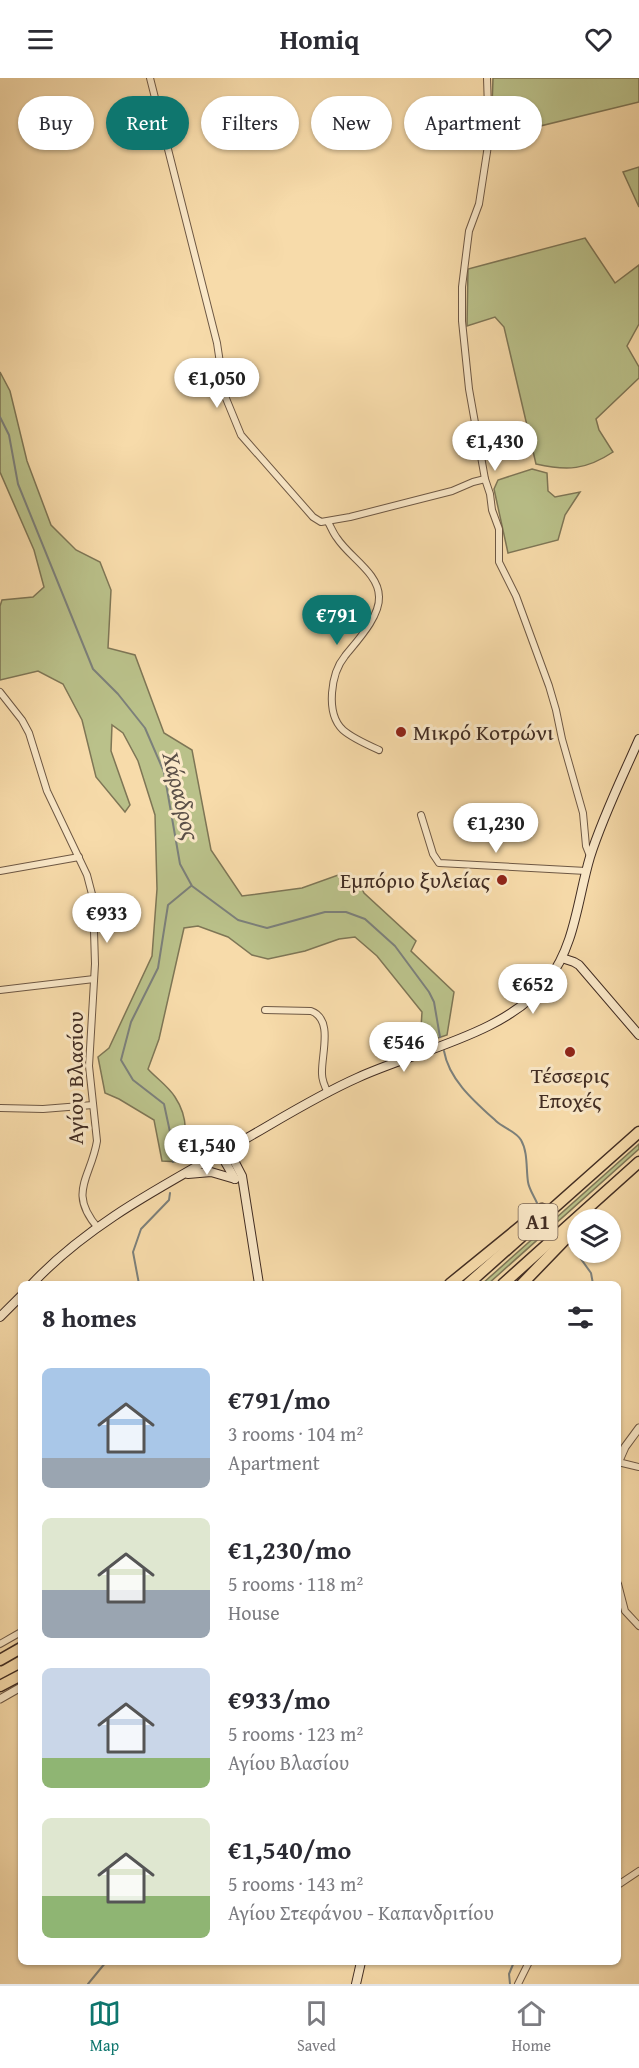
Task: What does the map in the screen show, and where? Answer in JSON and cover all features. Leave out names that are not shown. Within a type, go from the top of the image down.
[{"type":"highway","name":"Α1","points":[[471,1281],[639,1131]]},
{"type":"highway","points":[[454,1281],[548,1204],[607,1160]]},
{"type":"highway","name":"Α1","points":[[506,1281],[639,1162]]},
{"type":"highway","points":[[593,1209],[621,1178]]},
{"type":"highway","points":[[525,1281],[567,1237]]},
{"type":"highway","points":[[0,1660],[18,1650]]},
{"type":"highway","points":[[0,1686],[18,1677]]},
{"type":"main road","points":[[35,1281],[66,1251],[98,1228],[144,1197],[224,1151],[359,1077],[506,1018],[535,996],[562,958],[590,856],[639,739]]},
{"type":"main road","points":[[562,958],[579,965],[639,1035]]},
{"type":"main road","points":[[224,1151],[235,1179],[244,1192]]},
{"type":"main road","points":[[224,1151],[242,1176],[259,1281]]},
{"type":"main road","points":[[182,1175],[211,1172],[235,1179]]},
{"type":"main road","points":[[0,1317],[18,1299]]},
{"type":"main road","points":[[356,1984],[360,1965]]},
{"type":"street","points":[[150,78],[217,343],[225,396],[241,435],[313,517],[321,522],[452,491],[484,479]]},
{"type":"street","points":[[488,78],[486,94],[489,139],[478,204],[469,231],[462,287],[465,354],[484,479],[499,529],[498,562],[516,596],[551,694],[561,740],[584,813],[586,846],[590,856]]},
{"type":"street","points":[[328,522],[336,537],[373,579],[378,587],[380,600],[357,643],[343,657],[337,670],[333,692],[333,711],[343,730],[379,750]]},
{"type":"street","name":"Αγίου Βλασίου","points":[[0,692],[30,733],[47,791],[87,875],[93,898],[94,979],[89,1066],[97,1141],[95,1154],[81,1190],[88,1217],[98,1228]]},
{"type":"street","points":[[421,815],[433,854],[439,863],[586,871]]},
{"type":"street","points":[[0,871],[79,857]]},
{"type":"street","points":[[0,990],[94,979]]},
{"type":"street","points":[[265,1010],[311,1011],[317,1013],[321,1018],[324,1035],[322,1075],[328,1093]]},
{"type":"street","points":[[0,1108],[43,1109],[93,1105]]},
{"type":"street","points":[[621,1457],[639,1428]]},
{"type":"street","points":[[621,1464],[639,1467]]},
{"type":"street","points":[[621,1594],[626,1611],[639,1626]]},
{"type":"street","points":[[0,1644],[18,1634]]},
{"type":"street","points":[[0,1699],[18,1689]]},
{"type":"street","points":[[621,1883],[639,1871]]},
{"type":"street","points":[[518,1984],[528,1965]]},
{"type":"green space","points":[[493,78],[639,78],[639,102],[542,126],[542,96],[492,96]]},
{"type":"green space","points":[[639,167],[639,207],[623,172]]},
{"type":"green space","points":[[585,238],[615,283],[639,265],[639,324],[627,346],[639,367],[639,378],[596,419],[599,430],[613,452],[585,466],[567,468],[536,464],[504,327],[495,317],[467,326],[468,269]]},
{"type":"green space","points":[[0,372],[10,391],[27,461],[51,525],[76,550],[100,562],[111,590],[108,648],[135,655],[164,733],[192,750],[211,850],[242,896],[302,888],[341,874],[358,880],[364,893],[416,941],[411,951],[454,992],[447,1035],[420,1044],[422,1012],[377,956],[355,937],[339,939],[305,951],[268,959],[252,955],[228,937],[198,926],[184,928],[159,1039],[148,1069],[172,1093],[183,1113],[185,1137],[180,1162],[162,1161],[154,1120],[105,1093],[98,1057],[109,1048],[152,956],[157,889],[155,815],[138,761],[123,733],[112,725],[111,751],[130,805],[125,812],[96,777],[82,720],[63,684],[38,671],[0,680],[0,606],[2,600],[33,597],[44,587],[34,550],[0,472]]},
{"type":"green space","points":[[532,469],[547,473],[548,491],[555,497],[580,492],[565,515],[558,540],[508,553],[494,489],[498,480]]},
{"type":"green space","points":[[639,1144],[639,1149],[572,1209],[567,1209],[567,1213],[491,1281],[485,1281]]},
{"type":"waterway","name":"Χάραδρος","points":[[0,417],[9,435],[18,484],[93,669],[118,694],[145,728],[164,772],[180,864],[192,886],[238,920],[267,928],[325,912],[346,912],[365,919],[395,946],[429,992],[434,1002],[440,1037]]},
{"type":"waterway","points":[[173,1162],[173,1146],[164,1104],[133,1080],[121,1060],[131,1022],[158,968],[168,905],[191,886]]},
{"type":"waterway","name":"Χάραδρος","points":[[444,1051],[451,1072],[464,1090],[496,1121],[521,1140],[526,1155],[529,1185],[537,1203]]},
{"type":"waterway","points":[[138,1281],[133,1252],[141,1229],[169,1200],[170,1193]]},
{"type":"waterway","name":"Χάραδρος","points":[[584,1263],[591,1273],[592,1281]]},
{"type":"waterway","points":[[88,1984],[104,1965]]},
{"type":"waterway","name":"Χάραδρος","points":[[510,1984],[509,1974],[513,1965]]},
{"type":"place","name":"Μικρό Κοτρώνι","points":[[401,732]]},
{"type":"place","name":"Εμπόριο ξυλείας","points":[[502,880]]},
{"type":"place","name":"Τέσσερις Εποχές","points":[[570,1052]]}]
